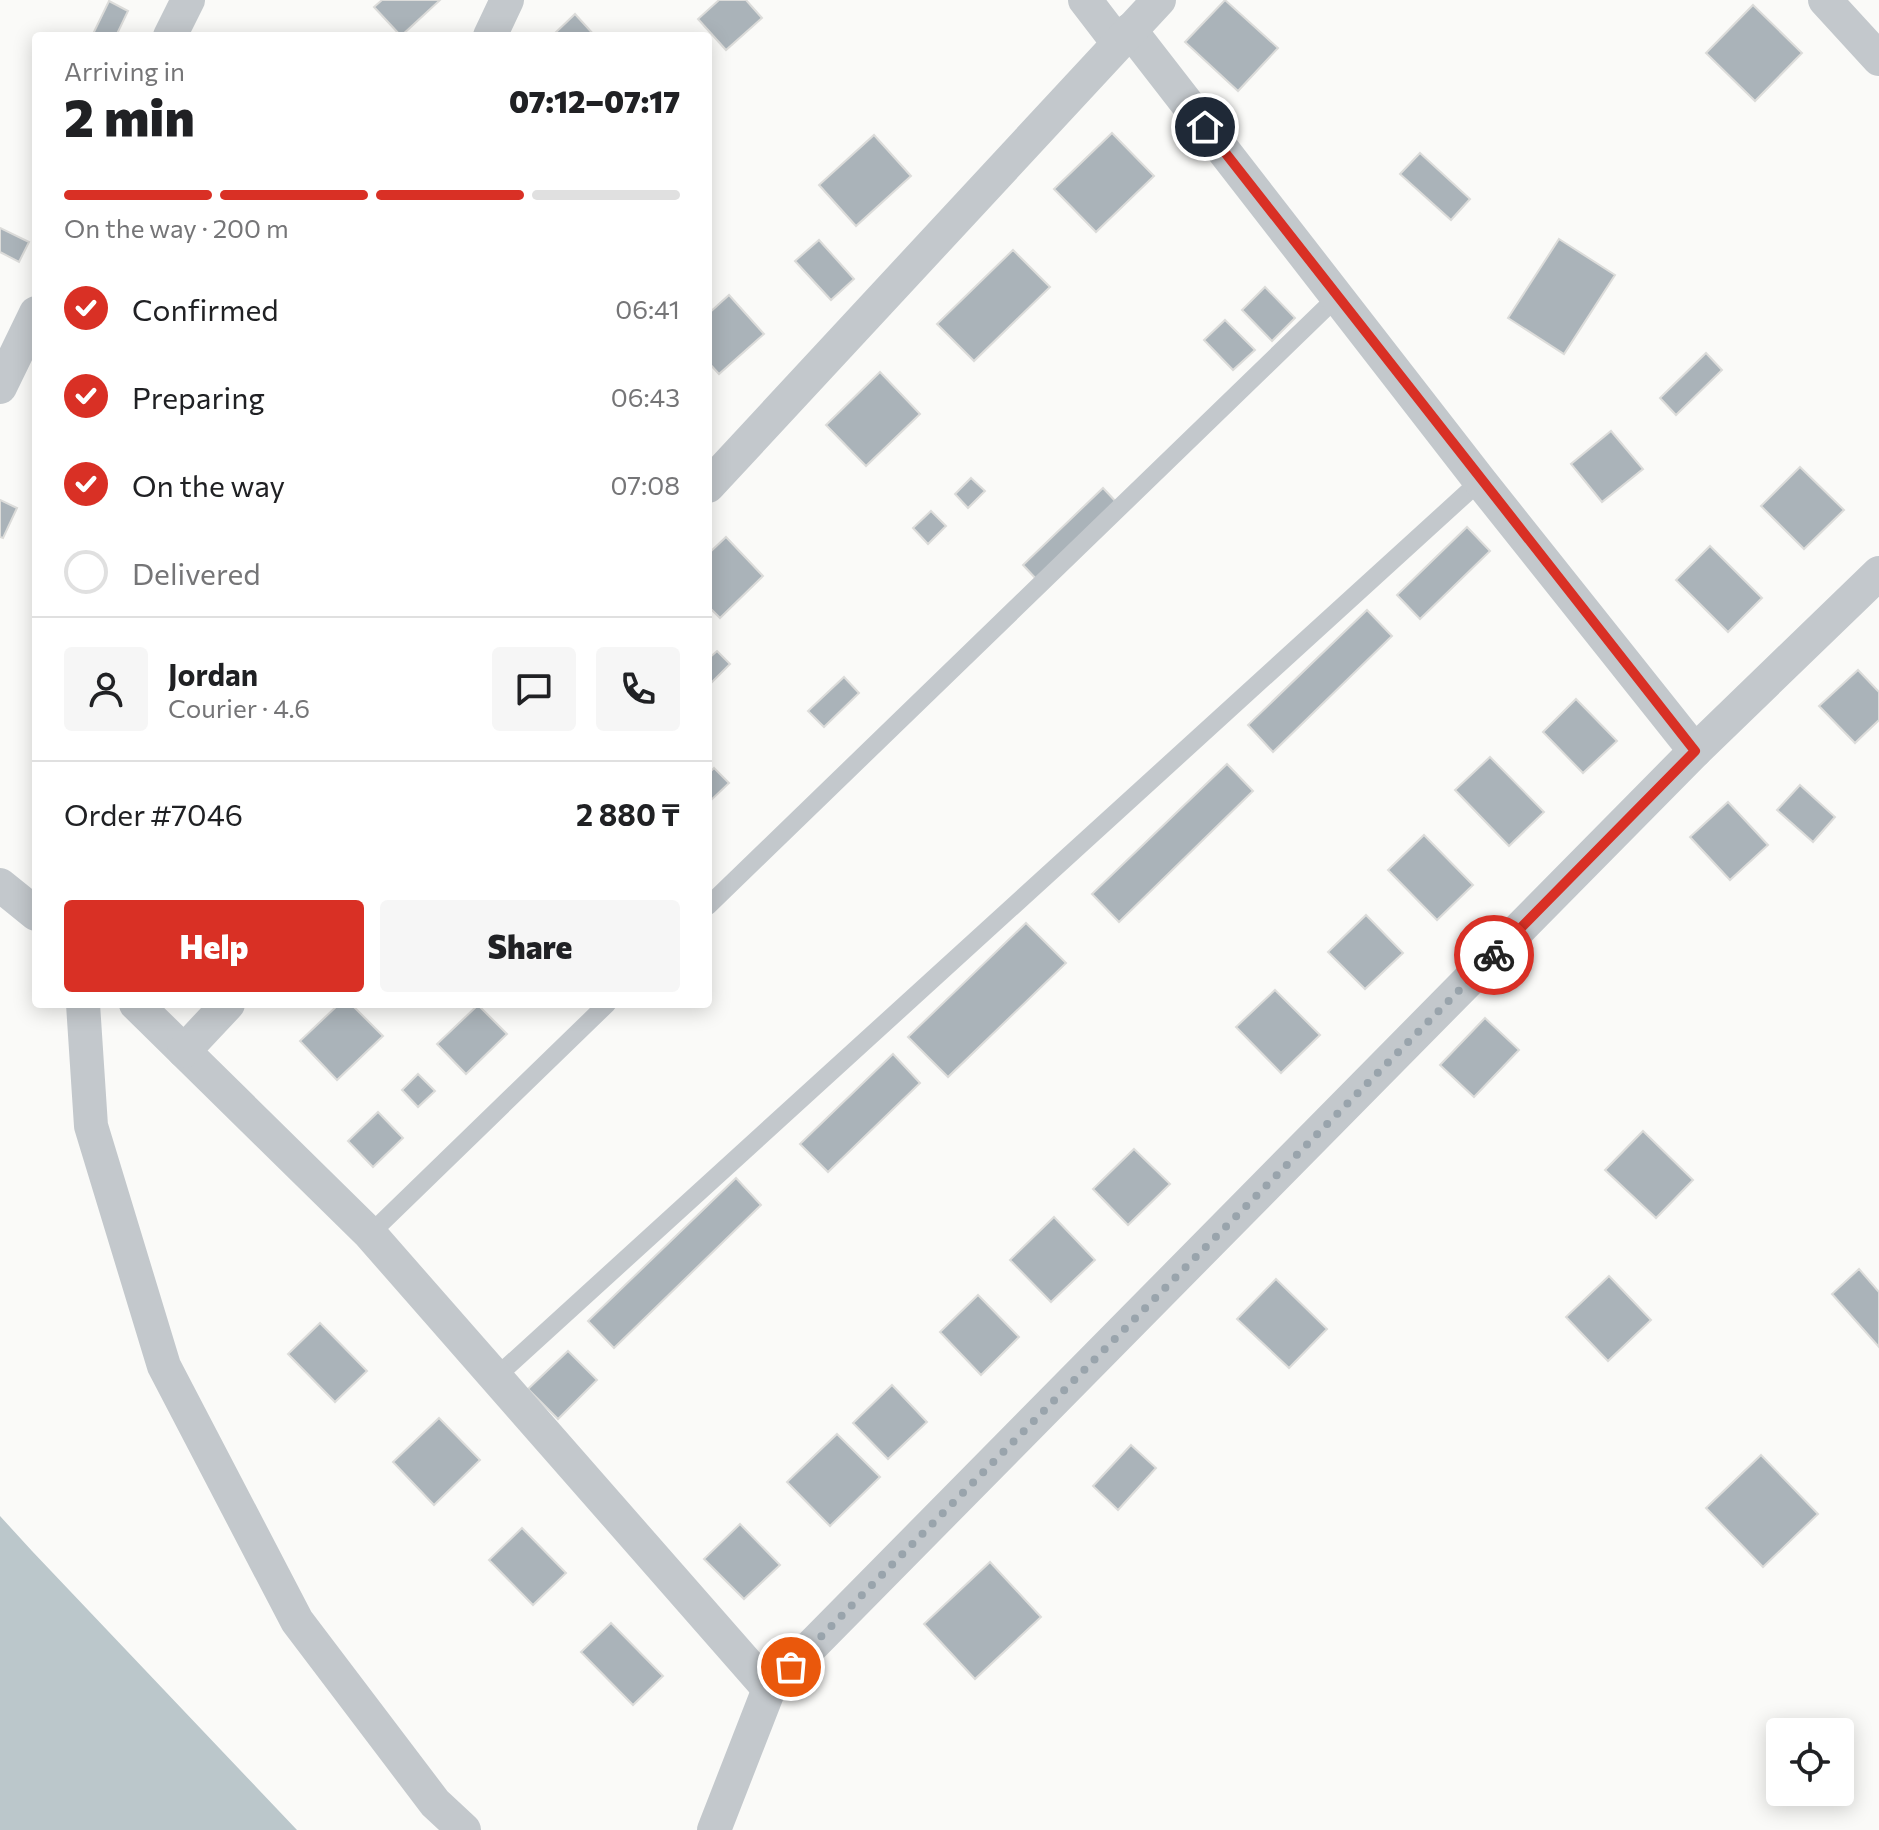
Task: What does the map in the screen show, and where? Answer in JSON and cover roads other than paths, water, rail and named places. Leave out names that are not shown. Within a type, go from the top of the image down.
[{"type":"street","points":[[172,32],[188,0]]},
{"type":"street","points":[[492,32],[507,0]]},
{"type":"street","points":[[1085,0],[1124,36],[1337,297],[1695,751]]},
{"type":"street","points":[[712,482],[1159,0]]},
{"type":"street","points":[[1825,0],[1879,59]]},
{"type":"street","points":[[0,387],[32,321]]},
{"type":"street","points":[[714,1830],[769,1689],[1695,751],[1879,573]]},
{"type":"street","points":[[0,885],[32,911]]},
{"type":"street","points":[[83,1008],[91,1126],[164,1366],[297,1621],[435,1803],[464,1830]]},
{"type":"street","points":[[140,1008],[370,1234],[769,1689]]},
{"type":"street","points":[[184,1051],[224,1008]]},
{"type":"lane","points":[[712,902],[1337,297]]},
{"type":"lane","points":[[496,1377],[1480,481]]},
{"type":"lane","points":[[370,1234],[603,1008]]}]
